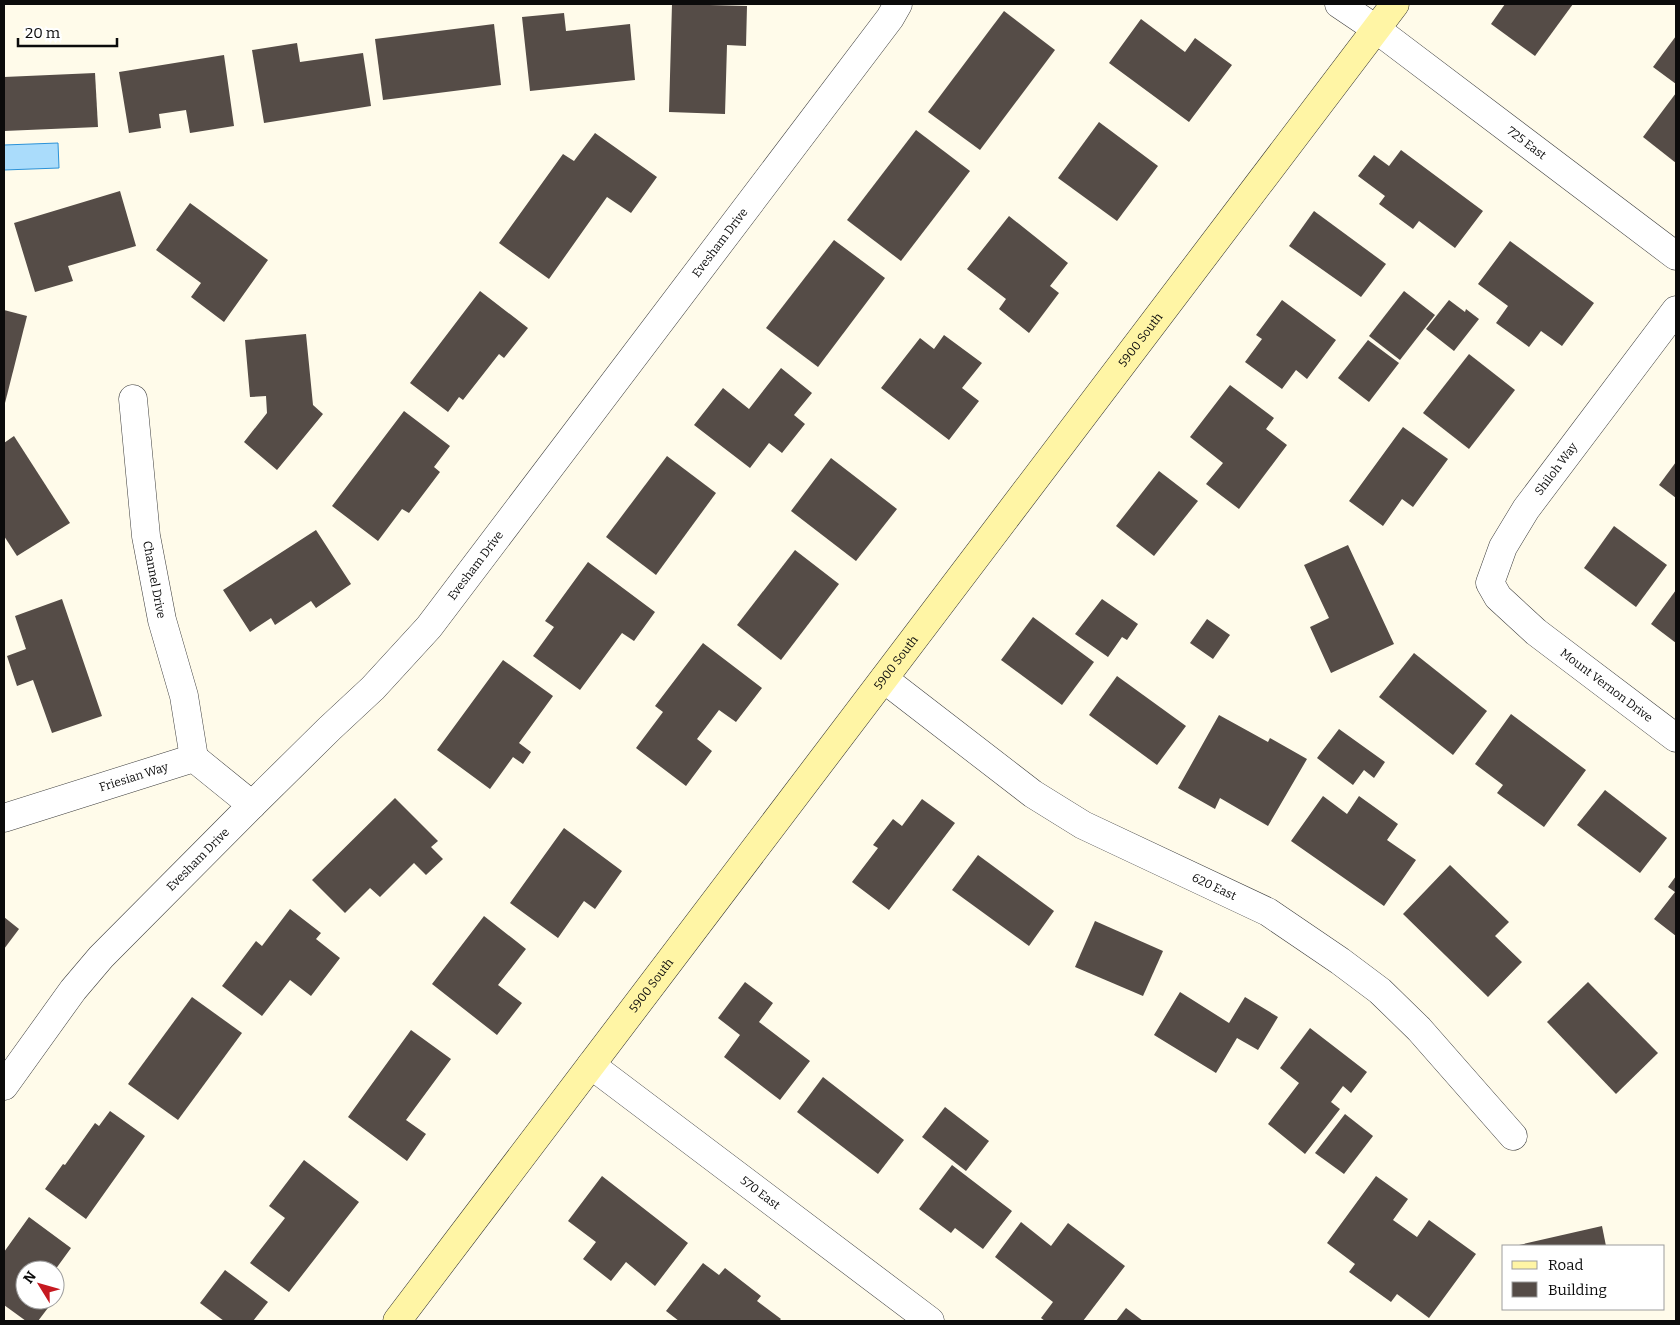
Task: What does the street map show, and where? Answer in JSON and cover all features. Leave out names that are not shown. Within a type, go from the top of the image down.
[{"type":"main road","name":"5900 South","points":[[397,1321],[1395,4]]},
{"type":"street","name":"Evesham Drive","points":[[4,1086],[73,990],[102,957],[252,805],[373,688],[429,627],[878,34],[898,4]]},
{"type":"street","name":"725 East","points":[[1339,4],[1676,256]]},
{"type":"street","name":"Shiloh Way","points":[[1536,632],[1498,597],[1490,582],[1503,547],[1526,509],[1676,310]]},
{"type":"street","name":"Channel Drive","points":[[133,399],[146,536],[162,620],[184,696],[194,758]]},
{"type":"street","name":"Mount Vernon Drive","points":[[1536,632],[1676,738]]},
{"type":"street","name":"620 East","points":[[884,679],[1033,794],[1083,825],[1268,912],[1340,961],[1380,991],[1419,1028],[1514,1136]]},
{"type":"street","points":[[194,758],[252,805]]},
{"type":"street","name":"Friesian Way","points":[[4,818],[194,758]]},
{"type":"street","name":"570 East","points":[[591,1065],[930,1321]]},
{"type":"water","points":[[58,143],[59,168],[4,170],[4,145]]},
{"type":"building","points":[[672,4],[747,6],[746,46],[727,45],[725,114],[669,112]]},
{"type":"building","points":[[1505,4],[1573,4],[1535,56],[1491,24]]},
{"type":"building","points":[[1004,11],[1055,50],[980,150],[928,112]]},
{"type":"building","points":[[564,13],[566,31],[630,24],[635,80],[530,91],[522,17]]},
{"type":"building","points":[[1141,19],[1185,52],[1195,38],[1232,65],[1189,122],[1109,63]]},
{"type":"building","points":[[494,24],[501,85],[383,100],[375,39]]},
{"type":"building","points":[[1676,36],[1676,84],[1653,67]]},
{"type":"building","points":[[297,43],[300,62],[363,53],[371,106],[264,123],[252,50]]},
{"type":"building","points":[[224,55],[234,126],[190,133],[186,110],[159,114],[161,128],[129,133],[119,72]]},
{"type":"building","points":[[95,73],[98,127],[4,131],[4,77]]},
{"type":"building","points":[[1676,93],[1676,163],[1643,137]]},
{"type":"building","points":[[1099,122],[1158,166],[1117,221],[1058,178]]},
{"type":"building","points":[[916,130],[970,171],[901,261],[847,220]]},
{"type":"building","points":[[595,133],[657,177],[631,213],[607,197],[549,279],[499,243],[563,154],[574,161]]},
{"type":"building","points":[[1401,150],[1483,211],[1455,248],[1419,221],[1413,229],[1379,204],[1385,196],[1358,176],[1374,155],[1389,166]]},
{"type":"building","points":[[120,191],[136,246],[68,266],[73,281],[35,292],[14,223]]},
{"type":"building","points":[[190,203],[268,260],[224,322],[191,297],[201,283],[156,250]]},
{"type":"building","points":[[1314,211],[1386,264],[1361,297],[1289,246]]},
{"type":"building","points":[[1009,216],[1068,263],[1050,286],[1059,293],[1029,333],[999,309],[1006,299],[967,269]]},
{"type":"building","points":[[834,240],[885,278],[818,367],[766,328]]},
{"type":"building","points":[[1510,241],[1594,303],[1562,346],[1541,331],[1529,347],[1496,323],[1508,306],[1478,284]]},
{"type":"building","points":[[480,291],[528,328],[504,358],[499,354],[463,400],[459,397],[448,412],[410,383]]},
{"type":"building","points":[[1404,291],[1435,315],[1400,360],[1369,336]]},
{"type":"building","points":[[1282,300],[1336,340],[1307,379],[1296,370],[1282,389],[1245,362],[1262,339],[1256,335]]},
{"type":"building","points":[[1449,300],[1465,312],[1466,309],[1479,319],[1454,351],[1426,329]]},
{"type":"building","points":[[4,310],[27,316],[4,407]]},
{"type":"building","points":[[306,334],[313,405],[323,414],[277,470],[244,442],[267,413],[266,396],[250,397],[245,340]]},
{"type":"building","points":[[944,335],[982,363],[962,388],[979,401],[949,440],[881,388],[920,338],[934,349]]},
{"type":"building","points":[[1368,340],[1399,363],[1369,402],[1338,378]]},
{"type":"building","points":[[1469,354],[1515,390],[1469,449],[1423,413]]},
{"type":"building","points":[[781,368],[812,393],[794,415],[805,424],[782,453],[769,443],[750,468],[694,425],[723,388],[749,409]]},
{"type":"building","points":[[1230,385],[1274,418],[1266,429],[1287,445],[1239,509],[1206,484],[1223,463],[1190,437]]},
{"type":"building","points":[[404,411],[450,446],[434,467],[440,472],[409,513],[402,509],[378,541],[332,506]]},
{"type":"building","points":[[1403,427],[1448,459],[1413,507],[1402,499],[1383,526],[1349,501]]},
{"type":"building","points":[[14,436],[70,523],[17,556],[4,536],[4,443]]},
{"type":"building","points":[[667,456],[716,493],[656,575],[606,537]]},
{"type":"building","points":[[831,458],[897,509],[856,561],[791,511]]},
{"type":"building","points":[[1676,462],[1676,498],[1659,485]]},
{"type":"building","points":[[1159,471],[1198,501],[1154,556],[1116,526]]},
{"type":"building","points":[[1614,526],[1667,565],[1636,607],[1584,568]]},
{"type":"building","points":[[316,530],[351,584],[316,608],[311,601],[275,625],[271,618],[250,632],[223,590]]},
{"type":"building","points":[[1348,545],[1394,644],[1331,673],[1310,627],[1329,618],[1304,565]]},
{"type":"building","points":[[795,550],[839,584],[781,660],[737,625]]},
{"type":"building","points":[[588,562],[655,612],[634,641],[622,633],[580,690],[533,656],[554,627],[545,621]]},
{"type":"building","points":[[1676,590],[1676,643],[1651,624]]},
{"type":"building","points":[[62,599],[102,716],[52,733],[33,680],[17,686],[7,656],[26,649],[15,616]]},
{"type":"building","points":[[1102,599],[1138,624],[1127,640],[1122,637],[1108,657],[1075,634]]},
{"type":"building","points":[[1033,617],[1094,662],[1062,705],[1001,660]]},
{"type":"building","points":[[1207,619],[1230,635],[1213,659],[1190,643]]},
{"type":"building","points":[[703,643],[762,688],[736,722],[719,710],[697,739],[712,751],[686,786],[636,748],[663,712],[655,706]]},
{"type":"building","points":[[1414,653],[1487,711],[1453,755],[1379,697]]},
{"type":"building","points":[[503,660],[553,696],[519,743],[531,752],[523,764],[513,757],[490,789],[437,750]]},
{"type":"building","points":[[1117,676],[1186,726],[1157,765],[1089,715]]},
{"type":"building","points":[[1511,714],[1586,770],[1544,827],[1497,793],[1503,785],[1475,764]]},
{"type":"building","points":[[1219,715],[1268,742],[1270,738],[1307,759],[1268,826],[1220,798],[1215,809],[1178,788]]},
{"type":"building","points":[[1339,729],[1385,762],[1374,778],[1364,770],[1353,785],[1317,758]]},
{"type":"building","points":[[1605,790],[1667,838],[1640,873],[1577,825]]},
{"type":"building","points":[[1323,796],[1347,814],[1359,796],[1398,824],[1387,840],[1416,860],[1384,906],[1291,841]]},
{"type":"building","points":[[395,798],[438,841],[431,847],[443,859],[426,875],[414,863],[380,897],[370,888],[345,913],[312,880]]},
{"type":"building","points":[[922,799],[955,823],[889,910],[852,882],[878,848],[873,845],[893,819],[902,826]]},
{"type":"building","points":[[564,828],[622,871],[595,909],[584,901],[558,938],[510,903]]},
{"type":"building","points":[[978,855],[1054,911],[1029,946],[952,890]]},
{"type":"building","points":[[1450,865],[1509,922],[1495,936],[1522,962],[1488,997],[1403,914]]},
{"type":"building","points":[[1676,876],[1676,936],[1654,919],[1675,892],[1668,887]]},
{"type":"building","points":[[290,909],[321,933],[316,939],[340,958],[311,996],[290,980],[262,1016],[222,986],[256,941],[262,946]]},
{"type":"building","points":[[484,916],[526,949],[498,985],[522,1003],[497,1035],[432,984]]},
{"type":"building","points":[[4,917],[19,929],[4,949]]},
{"type":"building","points":[[1095,921],[1163,951],[1143,996],[1075,967]]},
{"type":"building","points":[[745,982],[773,1003],[759,1022],[810,1061],[780,1100],[724,1057],[740,1035],[718,1018]]},
{"type":"building","points":[[1588,982],[1658,1053],[1616,1094],[1547,1022]]},
{"type":"building","points":[[1180,992],[1229,1023],[1245,997],[1278,1017],[1258,1050],[1237,1038],[1216,1073],[1154,1035]]},
{"type":"building","points":[[192,997],[242,1033],[178,1120],[128,1084]]},
{"type":"building","points":[[1310,1028],[1367,1072],[1351,1093],[1343,1086],[1331,1102],[1340,1109],[1305,1154],[1268,1124],[1299,1083],[1280,1068]]},
{"type":"building","points":[[411,1030],[451,1059],[406,1120],[426,1134],[407,1161],[348,1117]]},
{"type":"building","points":[[823,1077],[904,1140],[878,1174],[797,1112]]},
{"type":"building","points":[[945,1107],[989,1141],[966,1171],[922,1137]]},
{"type":"building","points":[[110,1111],[145,1136],[86,1219],[45,1189],[95,1123],[99,1126]]},
{"type":"building","points":[[1345,1114],[1373,1136],[1344,1174],[1315,1153]]},
{"type":"building","points":[[304,1160],[359,1202],[289,1292],[250,1263],[285,1218],[269,1206]]},
{"type":"building","points":[[952,1165],[1012,1211],[983,1249],[955,1228],[951,1233],[919,1209]]},
{"type":"building","points":[[602,1176],[688,1243],[655,1286],[626,1262],[611,1281],[583,1259],[596,1242],[568,1221]]},
{"type":"building","points":[[1376,1176],[1408,1199],[1393,1220],[1417,1237],[1429,1220],[1476,1254],[1429,1318],[1397,1294],[1391,1302],[1349,1272],[1355,1264],[1327,1243]]},
{"type":"building","points":[[29,1217],[71,1248],[62,1260],[15,1260],[15,1310],[46,1310],[38,1321],[26,1321],[4,1305],[4,1252]]},
{"type":"building","points":[[1021,1222],[1051,1246],[1068,1223],[1125,1266],[1083,1321],[1045,1321],[1041,1318],[1053,1302],[995,1257]]},
{"type":"building","points":[[1602,1226],[1606,1245],[1519,1245]]},
{"type":"building","points":[[703,1263],[719,1275],[725,1268],[761,1296],[757,1301],[781,1319],[779,1321],[679,1321],[666,1311]]},
{"type":"building","points":[[225,1270],[268,1302],[253,1321],[224,1321],[200,1303]]},
{"type":"building","points":[[1126,1308],[1143,1321],[1116,1321]]}]
